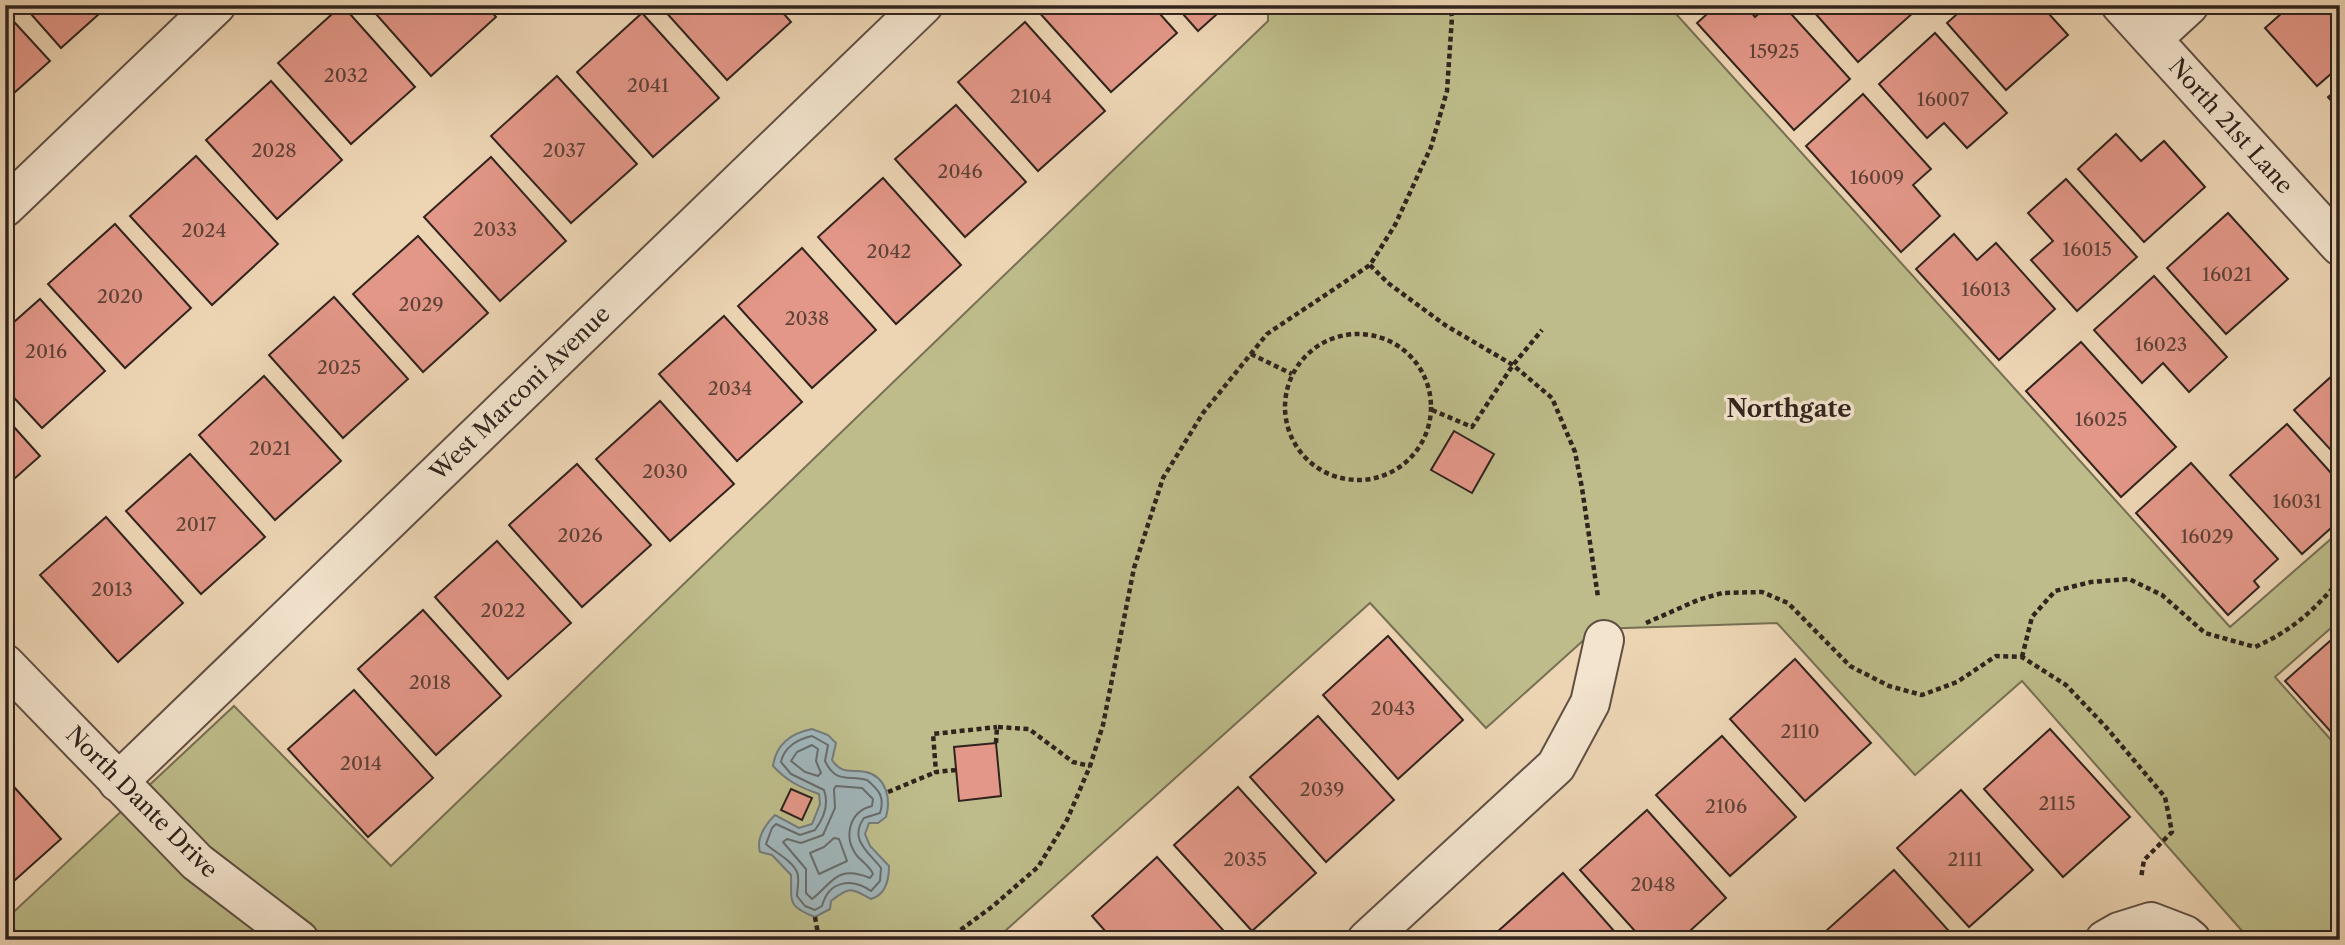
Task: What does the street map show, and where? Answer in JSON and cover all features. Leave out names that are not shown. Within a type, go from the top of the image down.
[{"type":"street","points":[[5,207],[216,5]]},
{"type":"street","name":"West Marconi Avenue","points":[[118,782],[923,5]]},
{"type":"street","name":"North 21st Lane","points":[[2121,5],[2340,246]]},
{"type":"street","points":[[2152,39],[2189,5]]},
{"type":"street","points":[[1367,940],[1556,766],[1590,703],[1604,640]]},
{"type":"street","name":"North Dante Drive","points":[[5,664],[197,862],[298,937]]},
{"type":"street","points":[[2105,940],[2119,932],[2151,922],[2191,940]]},
{"type":"path","points":[[947,940],[993,906],[1038,867],[1067,820],[1090,766],[1103,725],[1134,568],[1163,478],[1203,413],[1267,334],[1370,265],[1395,225],[1431,147],[1447,91],[1452,17],[1450,5]]},
{"type":"path","points":[[1370,265],[1388,283],[1445,325],[1513,365],[1552,398],[1574,452],[1582,488],[1604,640],[1698,600],[1722,593],[1762,592],[1788,603],[1850,666],[1889,686],[1922,695],[1957,682],[1996,656],[2022,657],[2066,685],[2165,797],[2172,832],[2144,860],[2140,887],[2151,922]]},
{"type":"path","points":[[1432,410],[1472,427],[1513,365],[1542,330]]},
{"type":"path","points":[[1353,333],[1382,336],[1402,347],[1425,375],[1432,410],[1422,446],[1400,467],[1369,480],[1335,477],[1305,458],[1294,442],[1287,425],[1285,395],[1292,374],[1304,358],[1327,341],[1353,333]]},
{"type":"path","points":[[1251,355],[1292,374]]},
{"type":"path","points":[[2022,657],[2032,617],[2055,591],[2091,582],[2129,579],[2162,595],[2206,633],[2255,647],[2283,635],[2317,607],[2340,580]]},
{"type":"path","points":[[936,772],[933,734],[997,727],[1029,729],[1073,762],[1090,766]]},
{"type":"path","points":[[996,743],[997,727]]},
{"type":"path","points":[[888,792],[936,772],[956,770]]},
{"type":"path","points":[[815,917],[818,934],[824,940]]},
{"type":"shaded area","points":[[1268,5],[1668,5],[2230,627],[2340,531],[2340,620],[2275,677],[2340,750],[2340,940],[2250,940],[2022,681],[1915,775],[1777,623],[1596,629],[1486,728],[1370,603],[995,940],[24,940],[5,920],[234,706],[391,866],[1268,21]]},
{"type":"water","points":[[812,729],[828,735],[836,743],[832,760],[839,768],[866,772],[883,784],[888,804],[886,817],[878,823],[869,823],[865,834],[870,846],[889,866],[885,886],[876,897],[871,899],[855,891],[847,891],[831,901],[830,909],[815,917],[795,906],[791,897],[791,875],[772,855],[760,852],[759,847],[763,832],[775,815],[799,828],[812,824],[820,804],[819,794],[794,783],[773,766],[778,751],[786,741],[798,733]]},
{"type":"building","points":[[23,5],[109,5],[61,48]]},
{"type":"building","points":[[342,5],[415,87],[351,144],[278,63]]},
{"type":"building","points":[[368,5],[486,5],[496,17],[431,76]]},
{"type":"building","points":[[667,5],[776,5],[791,22],[727,80],[663,9]]},
{"type":"building","points":[[1043,5],[1152,5],[1177,33],[1111,92],[1037,10]]},
{"type":"building","points":[[1175,5],[1227,5],[1198,31]]},
{"type":"building","points":[[1717,5],[1745,5],[1755,17],[1768,5],[1783,5],[1850,79],[1794,130],[1697,23]]},
{"type":"building","points":[[1822,5],[1908,5],[1914,12],[1858,62],[1814,12]]},
{"type":"building","points":[[1967,5],[2041,5],[2068,35],[2006,90],[1947,23]]},
{"type":"building","points":[[2291,5],[2340,5],[2340,66],[2317,86],[2265,28]]},
{"type":"building","points":[[5,12],[50,61],[5,101]]},
{"type":"building","points":[[642,13],[719,98],[653,157],[577,72]]},
{"type":"building","points":[[1025,22],[1105,111],[1038,171],[958,82]]},
{"type":"building","points":[[1935,33],[2007,113],[1967,148],[1944,123],[1927,138],[1879,84]]},
{"type":"building","points":[[557,76],[637,164],[571,223],[491,136]]},
{"type":"building","points":[[271,81],[342,160],[277,219],[206,140]]},
{"type":"building","points":[[2340,87],[2340,111],[2328,97]]},
{"type":"building","points":[[1863,94],[1931,169],[1913,185],[1940,216],[1901,252],[1806,146]]},
{"type":"building","points":[[956,105],[1026,182],[965,237],[895,159]]},
{"type":"building","points":[[2116,134],[2141,161],[2164,141],[2205,187],[2144,242],[2078,169]]},
{"type":"building","points":[[196,156],[278,244],[212,305],[130,216]]},
{"type":"building","points":[[491,157],[566,241],[500,301],[424,217]]},
{"type":"building","points":[[883,178],[961,265],[896,324],[818,237]]},
{"type":"building","points":[[2066,179],[2137,257],[2077,311],[2031,260],[2053,241],[2028,213]]},
{"type":"building","points":[[2228,213],[2288,279],[2226,334],[2167,268]]},
{"type":"building","points":[[115,224],[191,308],[125,368],[48,284]]},
{"type":"building","points":[[1954,234],[1977,260],[1996,243],[2055,309],[1999,360],[1916,269]]},
{"type":"building","points":[[418,236],[488,313],[423,372],[353,294]]},
{"type":"building","points":[[802,248],[876,330],[812,388],[738,306]]},
{"type":"building","points":[[2154,276],[2227,357],[2189,392],[2163,363],[2142,383],[2094,330]]},
{"type":"building","points":[[334,297],[408,379],[343,438],[269,355]]},
{"type":"building","points":[[40,299],[105,371],[42,428],[5,388],[5,330]]},
{"type":"building","points":[[724,316],[802,402],[737,461],[659,374]]},
{"type":"building","points":[[2081,342],[2176,447],[2121,497],[2026,391]]},
{"type":"building","points":[[2333,375],[2340,382],[2340,460],[2294,410]]},
{"type":"building","points":[[264,376],[341,461],[275,520],[199,435]]},
{"type":"building","points":[[660,401],[734,484],[670,541],[596,459]]},
{"type":"building","points":[[5,417],[40,456],[5,487]]},
{"type":"building","points":[[2287,424],[2340,483],[2340,520],[2302,554],[2230,475]]},
{"type":"building","points":[[1454,431],[1494,454],[1472,493],[1431,470]]},
{"type":"building","points":[[190,454],[265,537],[201,594],[126,511]]},
{"type":"building","points":[[2191,463],[2278,559],[2254,581],[2259,587],[2228,615],[2136,513]]},
{"type":"building","points":[[577,464],[651,545],[582,607],[509,525]]},
{"type":"building","points":[[106,517],[183,603],[118,662],[40,575]]},
{"type":"building","points":[[497,541],[571,623],[508,679],[435,597]]},
{"type":"building","points":[[423,610],[501,696],[436,755],[358,669]]},
{"type":"building","points":[[2340,632],[2340,742],[2285,681]]},
{"type":"building","points":[[1388,636],[1463,720],[1398,779],[1323,695]]},
{"type":"building","points":[[1795,659],[1871,743],[1805,801],[1730,719]]},
{"type":"building","points":[[354,690],[433,778],[368,837],[288,749]]},
{"type":"building","points":[[1318,716],[1394,800],[1326,862],[1250,777]]},
{"type":"building","points":[[2050,729],[2130,817],[2063,877],[1984,789]]},
{"type":"building","points":[[1722,736],[1796,817],[1730,876],[1656,795]]},
{"type":"building","points":[[996,743],[1001,796],[959,801],[954,747]]},
{"type":"building","points":[[5,777],[61,839],[5,889]]},
{"type":"building","points":[[1238,787],[1316,873],[1252,931],[1174,845]]},
{"type":"building","points":[[791,789],[812,798],[802,820],[781,810]]},
{"type":"building","points":[[1961,790],[2033,870],[1969,927],[1897,848]]},
{"type":"building","points":[[1647,810],[1726,898],[1680,940],[1643,940],[1580,870]]},
{"type":"building","points":[[1157,857],[1232,940],[1113,940],[1092,916]]},
{"type":"building","points":[[1894,870],[1957,940],[1836,940],[1827,930]]},
{"type":"building","points":[[1563,873],[1622,940],[1501,940],[1496,933]]},
{"type":"building","points":[[1083,932],[1090,940],[1074,940]]},
{"type":"district","name":"Northgate","points":[[1789,409]]}]
